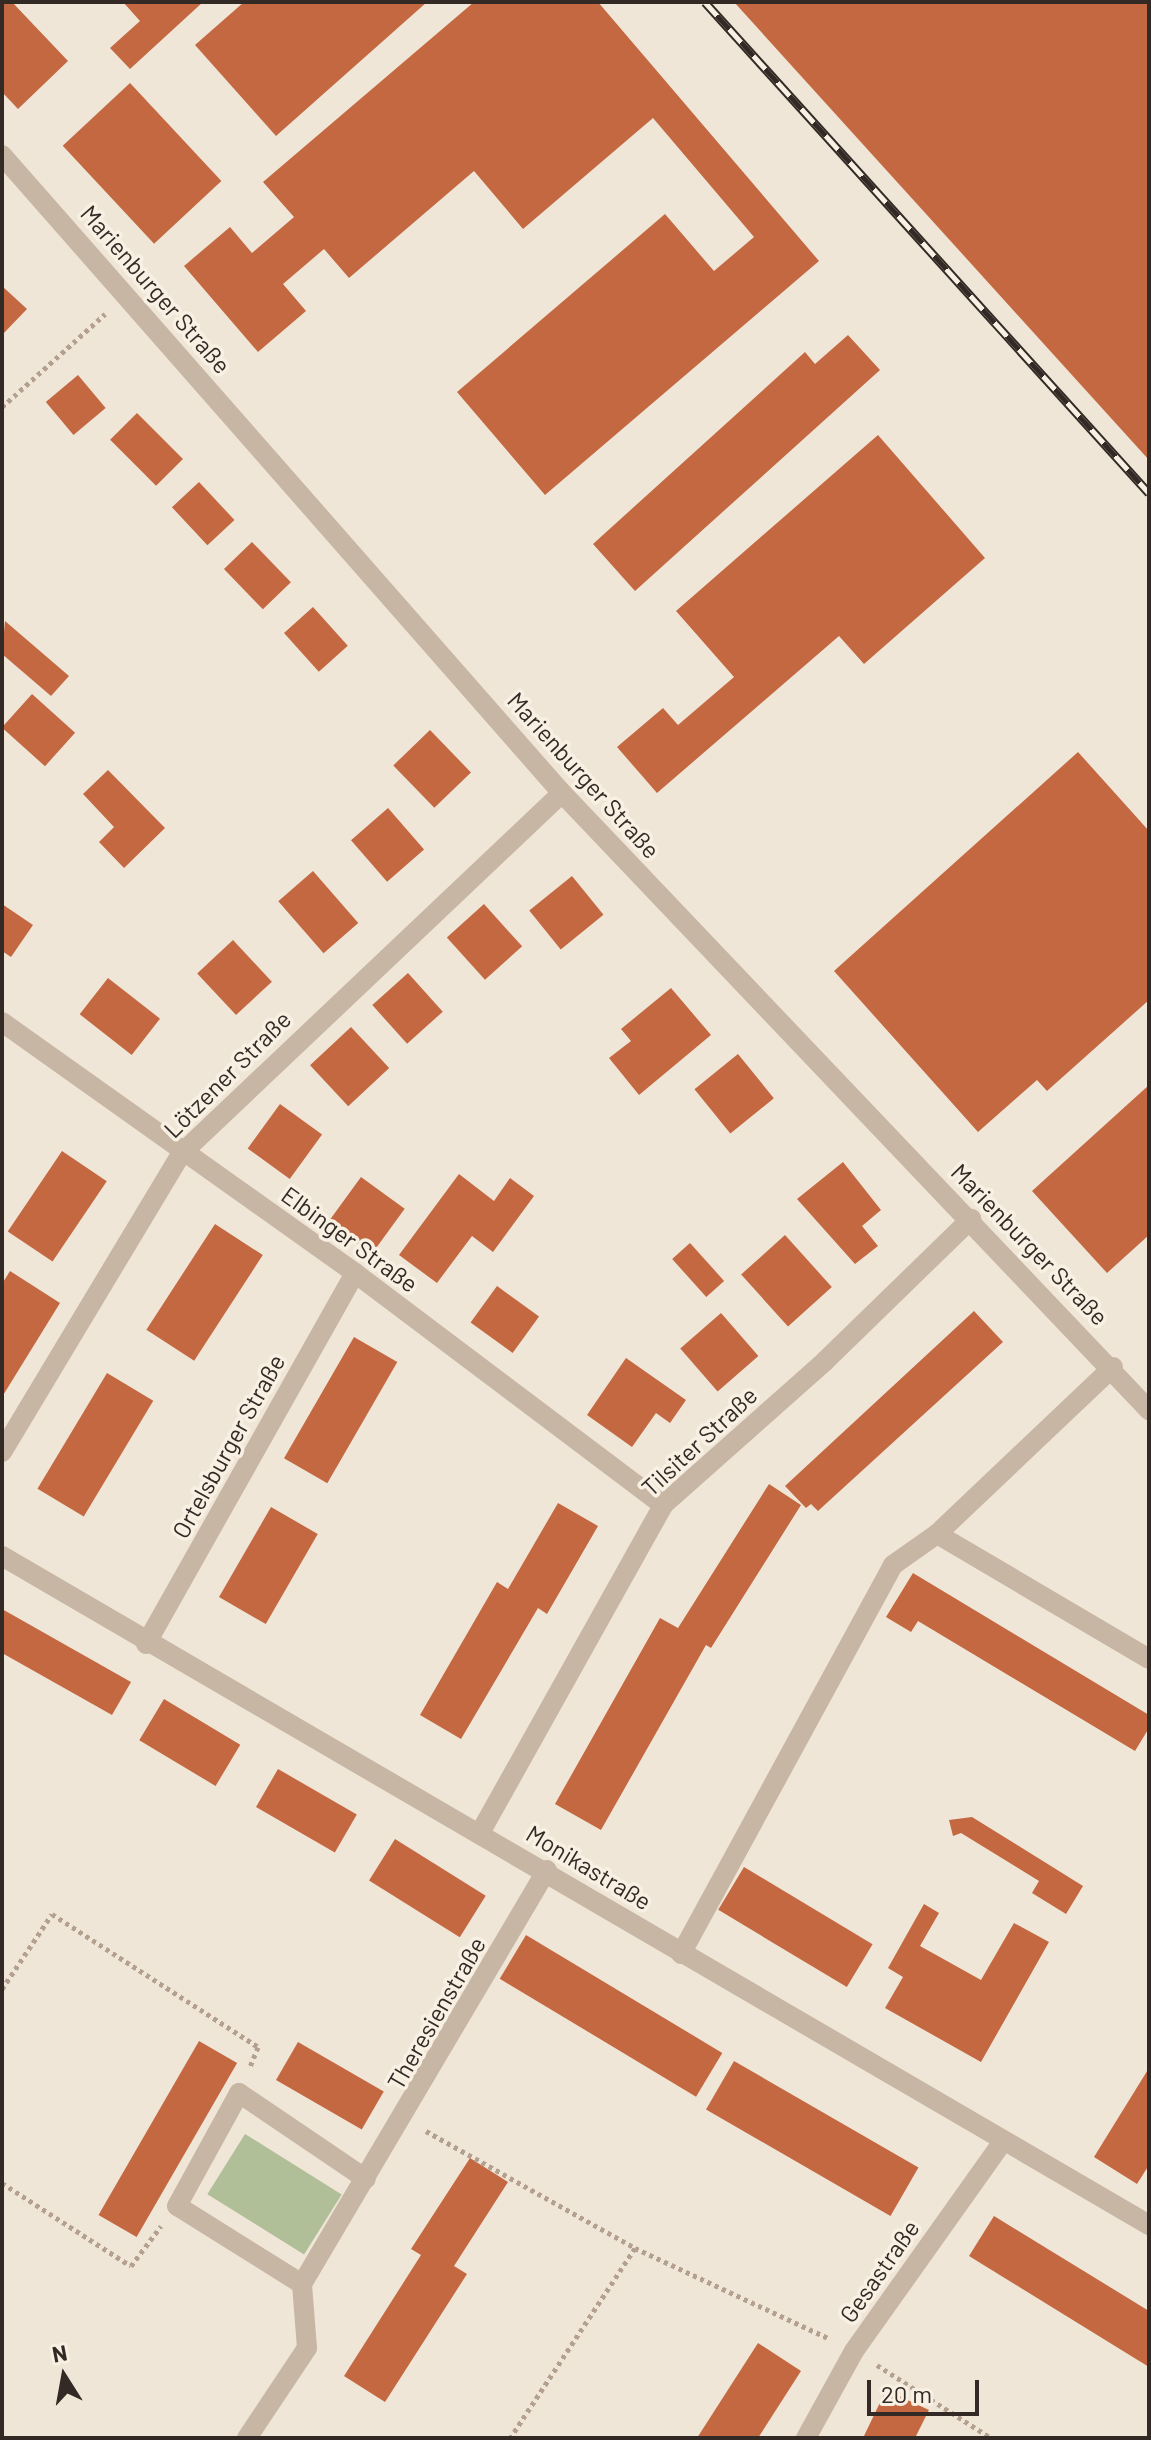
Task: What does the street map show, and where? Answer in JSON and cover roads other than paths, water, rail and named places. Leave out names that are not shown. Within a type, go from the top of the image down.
[{"type":"street","name":"Marienburger Straße","points":[[2,155],[562,793],[1113,1367],[1149,1410]]},
{"type":"street","name":"Lötzener Straße","points":[[2,1452],[182,1153],[562,793]]},
{"type":"street","name":"Elbinger Straße","points":[[2,1022],[182,1153],[355,1273],[663,1505]]},
{"type":"street","name":"Tilsiter Straße","points":[[480,1833],[663,1505],[825,1361],[971,1219]]},
{"type":"street","name":"Ortelsburger Straße","points":[[146,1644],[355,1273]]},
{"type":"street","points":[[681,1954],[893,1565],[937,1534],[1113,1367]]},
{"type":"street","points":[[937,1534],[1149,1659]]},
{"type":"street","name":"Monikastraße","points":[[2,1556],[146,1644],[547,1870],[681,1954],[1149,2225]]},
{"type":"street","name":"Theresienstraße","points":[[302,2284],[404,2119],[547,1870]]},
{"type":"street","points":[[247,2438],[307,2348],[302,2284],[177,2206],[239,2093],[366,2179]]},
{"type":"street","name":"Gesastraße","points":[[806,2438],[854,2351],[1003,2141]]},
{"type":"railway","points":[[705,2],[1149,493]]}]
